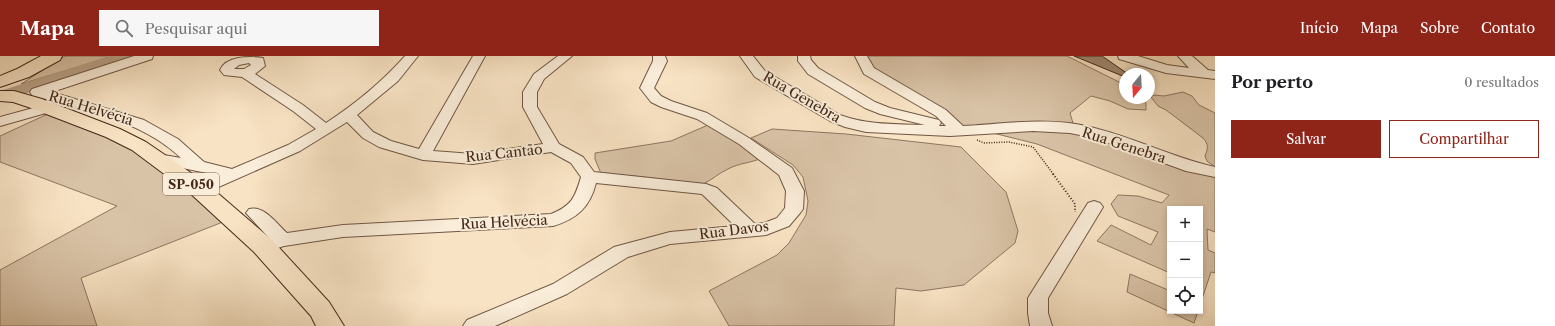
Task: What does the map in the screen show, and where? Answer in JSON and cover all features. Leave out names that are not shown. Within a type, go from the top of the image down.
[{"type":"main road","points":[[11,69],[33,56]]},
{"type":"main road","points":[[11,69],[54,56]]},
{"type":"main road","points":[[11,69],[9,87],[16,95]]},
{"type":"main road","name":"SP-050","points":[[16,95],[113,133],[139,146],[273,243],[320,309],[330,326]]},
{"type":"street","name":"Rua Helvécia","points":[[16,95],[147,56]]},
{"type":"street","points":[[199,189],[294,148],[326,130],[348,115],[393,78],[412,56]]},
{"type":"street","points":[[424,155],[479,56]]},
{"type":"street","points":[[566,56],[539,77],[530,92],[530,107],[553,147],[577,160],[589,178],[706,189],[711,192],[750,230]]},
{"type":"street","name":"Rua Davos","points":[[474,326],[560,289],[621,252],[670,238],[766,229],[783,222],[794,209],[795,191],[786,172],[744,141],[702,116],[666,104],[656,99],[647,88],[660,62],[659,56]]},
{"type":"street","name":"Rua Genebra","points":[[746,56],[760,74],[789,92],[843,121],[866,127],[956,130],[1033,126],[1070,128],[1100,135],[1192,167],[1215,172]]},
{"type":"street","points":[[804,56],[805,61],[814,71],[870,105],[885,111],[956,130]]},
{"type":"street","points":[[861,56],[869,71],[883,81],[941,113],[956,130]]},
{"type":"street","points":[[1124,56],[1166,69],[1209,74]]},
{"type":"street","points":[[1184,56],[1209,74]]},
{"type":"street","points":[[232,59],[264,59],[255,69],[245,73],[229,72],[228,67],[232,59]]},
{"type":"street","points":[[245,73],[298,108],[326,130]]},
{"type":"street","name":"Rua Helvécia","points":[[16,95],[90,107],[139,123],[173,142],[199,166]]},
{"type":"street","points":[[0,122],[16,95]]},
{"type":"street","name":"Rua Cantão","points":[[348,115],[368,135],[385,144],[424,155],[473,159],[553,147]]},
{"type":"street","points":[[158,159],[234,174]]},
{"type":"street","name":"Rua Helvécia","points":[[273,243],[343,231],[553,220],[570,214],[583,200],[589,178]]},
{"type":"street","points":[[1041,326],[1038,313],[1038,298],[1076,233],[1094,207]]},
{"type":"street","points":[[255,213],[273,243]]},
{"type":"path","points":[[956,130],[984,143],[1009,142],[1033,147],[1075,204],[1076,233]]},
{"type":"shaded area","points":[[65,56],[114,56],[21,84]]},
{"type":"shaded area","points":[[864,56],[1067,56],[1119,82],[1119,104],[1146,104],[1146,110],[1128,109],[1110,101],[1091,96],[1070,113],[1073,123],[1093,135],[1215,175],[1215,232],[1207,229],[1208,250],[1215,253],[1215,273],[1211,272],[1203,296],[1203,206],[1167,206],[1167,272],[1097,241],[1111,225],[1151,245],[1158,232],[1118,216],[1111,204],[1118,195],[1138,196],[1162,203],[1169,195],[1037,144],[957,124],[876,70]]},
{"type":"shaded area","points":[[1183,92],[1192,96],[1199,105],[1215,113],[1215,167],[1207,161],[1205,156],[1207,145],[1203,138],[1166,110],[1158,106],[1155,102],[1155,95],[1164,96]]},
{"type":"shaded area","points":[[65,106],[243,214],[81,278],[97,326],[0,326],[0,270],[117,206],[0,162],[0,136]]},
{"type":"shaded area","points":[[708,125],[762,158],[732,167],[703,184],[634,176],[602,176],[595,159],[595,153],[671,141]]},
{"type":"shaded area","points":[[772,129],[846,134],[961,147],[1006,192],[1018,231],[1015,243],[964,285],[921,291],[896,288],[894,326],[729,326],[709,291],[777,255],[789,243],[806,215],[808,201],[803,177],[793,165],[751,138]]},
{"type":"shaded area","points":[[1130,274],[1167,290],[1167,311],[1127,292]]},
{"type":"shaded area","points":[[1175,314],[1197,314],[1194,323]]},
{"type":"building","points":[[1074,56],[1102,56],[1119,68],[1119,75]]},
{"type":"waterway","points":[[0,97],[125,56]]}]
